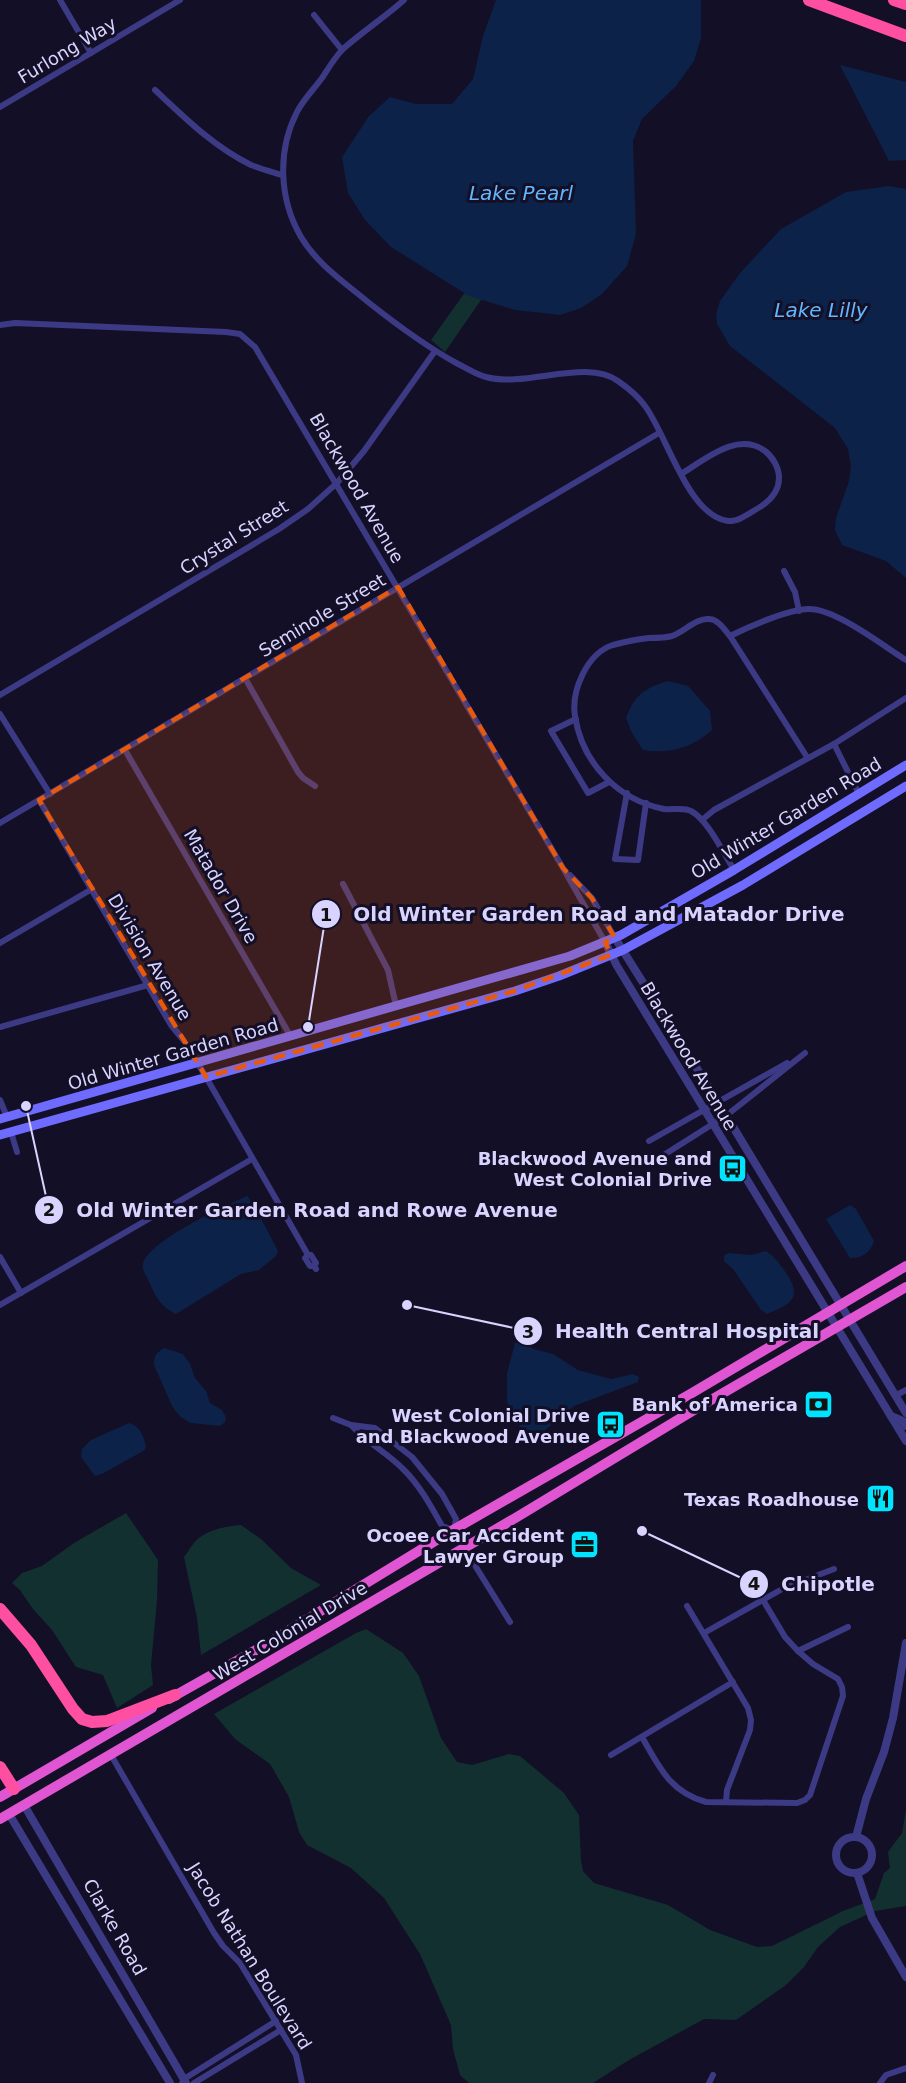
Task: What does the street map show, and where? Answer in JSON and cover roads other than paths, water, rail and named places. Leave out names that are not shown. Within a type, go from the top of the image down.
[{"type":"highway","points":[[809,0],[906,36]]},
{"type":"highway","points":[[894,0],[906,4]]},
{"type":"highway","name":"West Colonial Drive","points":[[0,1798],[278,1637],[453,1530],[906,1266]]},
{"type":"highway","name":"West Colonial Drive","points":[[5,1816],[906,1287]]},
{"type":"highway","points":[[0,1609],[31,1645],[82,1719],[92,1722],[107,1721],[175,1695]]},
{"type":"highway","points":[[0,1767],[14,1789]]},
{"type":"highway","name":"Clarke Road","points":[[14,1789],[24,1805]]},
{"type":"highway","name":"Clarke Road","points":[[0,1798],[5,1816]]},
{"type":"main road","name":"Old Winter Garden Road","points":[[4,1118],[570,956],[615,938],[734,870],[906,765]]},
{"type":"main road","name":"Old Winter Garden Road","points":[[0,1135],[515,991],[611,955],[743,885],[906,786]]},
{"type":"main road","points":[[859,794],[869,810]]},
{"type":"street","points":[[60,0],[91,53]]},
{"type":"street","name":"Furlong Way","points":[[0,108],[180,0]]},
{"type":"street","points":[[404,0],[342,50],[298,111],[287,138],[282,176],[287,204],[301,237],[323,265],[403,331],[481,376],[501,381],[577,372],[598,373],[616,379],[646,407],[659,433],[681,474],[696,501],[714,516],[730,521],[744,517],[768,502],[777,490],[780,475],[775,460],[768,453],[744,442],[725,448],[681,474]]},
{"type":"street","points":[[314,15],[342,50]]},
{"type":"street","points":[[155,90],[202,134],[252,165],[282,176]]},
{"type":"street","name":"Blackwood Avenue","points":[[0,325],[25,324],[240,334],[255,347],[563,868],[611,955],[906,1441]]},
{"type":"street","name":"Crystal Street","points":[[0,695],[279,529],[308,509],[337,483],[364,452],[435,351]]},
{"type":"street","name":"Seminole Street","points":[[0,823],[659,433]]},
{"type":"street","points":[[784,571],[795,592],[799,611]]},
{"type":"street","points":[[730,636],[808,609],[827,612],[906,660]]},
{"type":"street","points":[[734,870],[702,820],[690,810],[664,808],[646,803],[609,782],[594,766],[583,743],[576,719],[576,693],[582,673],[602,651],[612,645],[670,637],[701,620],[710,619],[718,622],[730,636],[807,757]]},
{"type":"street","points":[[245,678],[298,772],[315,786]]},
{"type":"street","points":[[702,820],[714,810],[834,744],[906,698]]},
{"type":"street","points":[[0,714],[50,794]]},
{"type":"street","points":[[576,719],[551,731],[588,793],[609,782]]},
{"type":"street","points":[[834,744],[859,794]]},
{"type":"street","name":"Matador Drive","points":[[125,750],[291,1037]]},
{"type":"street","points":[[627,793],[615,859],[638,860],[646,803]]},
{"type":"street","name":"Division Avenue","points":[[39,800],[171,1024],[206,1077],[308,1255],[311,1255],[316,1263],[315,1267]]},
{"type":"street","name":"Blackwood Avenue","points":[[563,868],[592,898],[727,1115],[906,1413]]},
{"type":"street","points":[[343,884],[388,970],[396,1006]]},
{"type":"street","points":[[0,943],[92,889]]},
{"type":"street","points":[[0,1027],[148,985]]},
{"type":"street","points":[[649,1142],[805,1053],[727,1115],[659,1158]]},
{"type":"street","points":[[0,1100],[4,1118]]},
{"type":"street","points":[[11,1132],[16,1152]]},
{"type":"street","points":[[0,1305],[252,1159]]},
{"type":"street","points":[[0,1257],[21,1293]]},
{"type":"street","points":[[896,1396],[906,1390]]},
{"type":"street","points":[[891,1416],[903,1421],[906,1426]]},
{"type":"street","points":[[333,1418],[351,1425],[375,1428],[412,1456],[456,1519],[453,1530]]},
{"type":"street","points":[[351,1425],[363,1438],[403,1468],[426,1498],[442,1526],[453,1530],[510,1622]]},
{"type":"street","points":[[704,1633],[784,1588],[834,1569]]},
{"type":"street","points":[[642,1737],[669,1781],[692,1798],[706,1802],[726,1803],[797,1803],[810,1795],[843,1695],[842,1687],[838,1678],[813,1664],[785,1637],[763,1600]]},
{"type":"street","points":[[687,1606],[748,1708],[751,1720],[750,1730],[727,1790],[726,1803]]},
{"type":"street","points":[[798,1651],[848,1626]]},
{"type":"street","points":[[856,1837],[866,1799],[890,1729],[906,1643]]},
{"type":"street","points":[[611,1755],[733,1682]]},
{"type":"street","name":"Jacob Nathan Boulevard","points":[[111,1755],[214,1933],[240,1963],[296,2055],[302,2083]]},
{"type":"street","name":"Clarke Road","points":[[24,1805],[184,2082]]},
{"type":"street","name":"Clarke Road","points":[[5,1816],[170,2083]]},
{"type":"street","points":[[856,1837],[866,1841],[872,1851],[868,1867],[857,1873],[844,1870],[836,1854],[839,1845],[844,1840],[856,1837]]},
{"type":"street","points":[[857,1873],[872,1918],[906,1977]]},
{"type":"street","points":[[184,2082],[276,2021]]},
{"type":"street","points":[[194,2083],[281,2030]]},
{"type":"street","points":[[880,2083],[886,2075],[906,2068]]},
{"type":"street","points":[[709,2083],[713,2075]]},
{"type":"water","name":"Lake Pearl","points":[[496,0],[701,0],[701,38],[694,61],[676,86],[642,119],[633,141],[636,234],[627,266],[602,294],[581,308],[560,315],[515,310],[469,296],[391,247],[365,220],[348,193],[342,157],[369,116],[390,97],[416,104],[452,104],[473,79],[483,36]]},
{"type":"water","points":[[840,65],[906,82],[906,160],[889,161]]},
{"type":"water","name":"Lake Lilly","points":[[889,186],[906,189],[906,578],[886,561],[842,545],[835,530],[836,518],[849,481],[851,466],[848,449],[835,428],[730,346],[717,324],[716,314],[720,301],[740,273],[781,229],[846,192]]},
{"type":"water","points":[[668,681],[688,686],[710,711],[712,730],[697,741],[680,748],[662,751],[643,750],[626,718],[641,694],[653,686]]},
{"type":"water","points":[[247,1196],[278,1251],[276,1256],[259,1270],[241,1274],[176,1314],[167,1309],[157,1298],[144,1271],[143,1263],[149,1254],[173,1234]]},
{"type":"water","points":[[850,1205],[856,1209],[874,1241],[868,1251],[854,1258],[850,1258],[826,1219]]},
{"type":"water","points":[[766,1251],[777,1261],[794,1288],[792,1299],[788,1303],[767,1314],[761,1310],[733,1269],[724,1261],[724,1256],[728,1253],[751,1255]]},
{"type":"water","points":[[520,1342],[553,1354],[578,1370],[611,1379],[633,1374],[639,1377],[638,1382],[574,1406],[537,1437],[530,1438],[525,1436],[507,1402],[507,1373],[515,1343]]},
{"type":"water","points":[[164,1348],[183,1354],[195,1378],[206,1391],[210,1403],[222,1410],[226,1417],[225,1422],[220,1426],[190,1423],[173,1408],[154,1365],[156,1355]]},
{"type":"water","points":[[129,1423],[136,1426],[144,1438],[145,1450],[95,1476],[81,1457],[82,1449],[91,1440]]},
{"type":"place","name":"Old Winter Garden Road and Matador Drive","points":[[308,1027]]},
{"type":"place","name":"Old Winter Garden Road and Rowe Avenue","points":[[26,1106]]},
{"type":"place","name":"Blackwood Avenue and West Colonial Drive","points":[[733,1168]]},
{"type":"place","name":"Health Central Hospital","points":[[407,1305]]},
{"type":"place","name":"Bank of America","points":[[819,1404]]},
{"type":"place","name":"West Colonial Drive and Blackwood Avenue","points":[[611,1425]]},
{"type":"place","name":"Texas Roadhouse","points":[[880,1499]]},
{"type":"place","name":"Chipotle","points":[[642,1531]]},
{"type":"place","name":"Ocoee Car Accident Lawyer Group","points":[[585,1545]]}]
